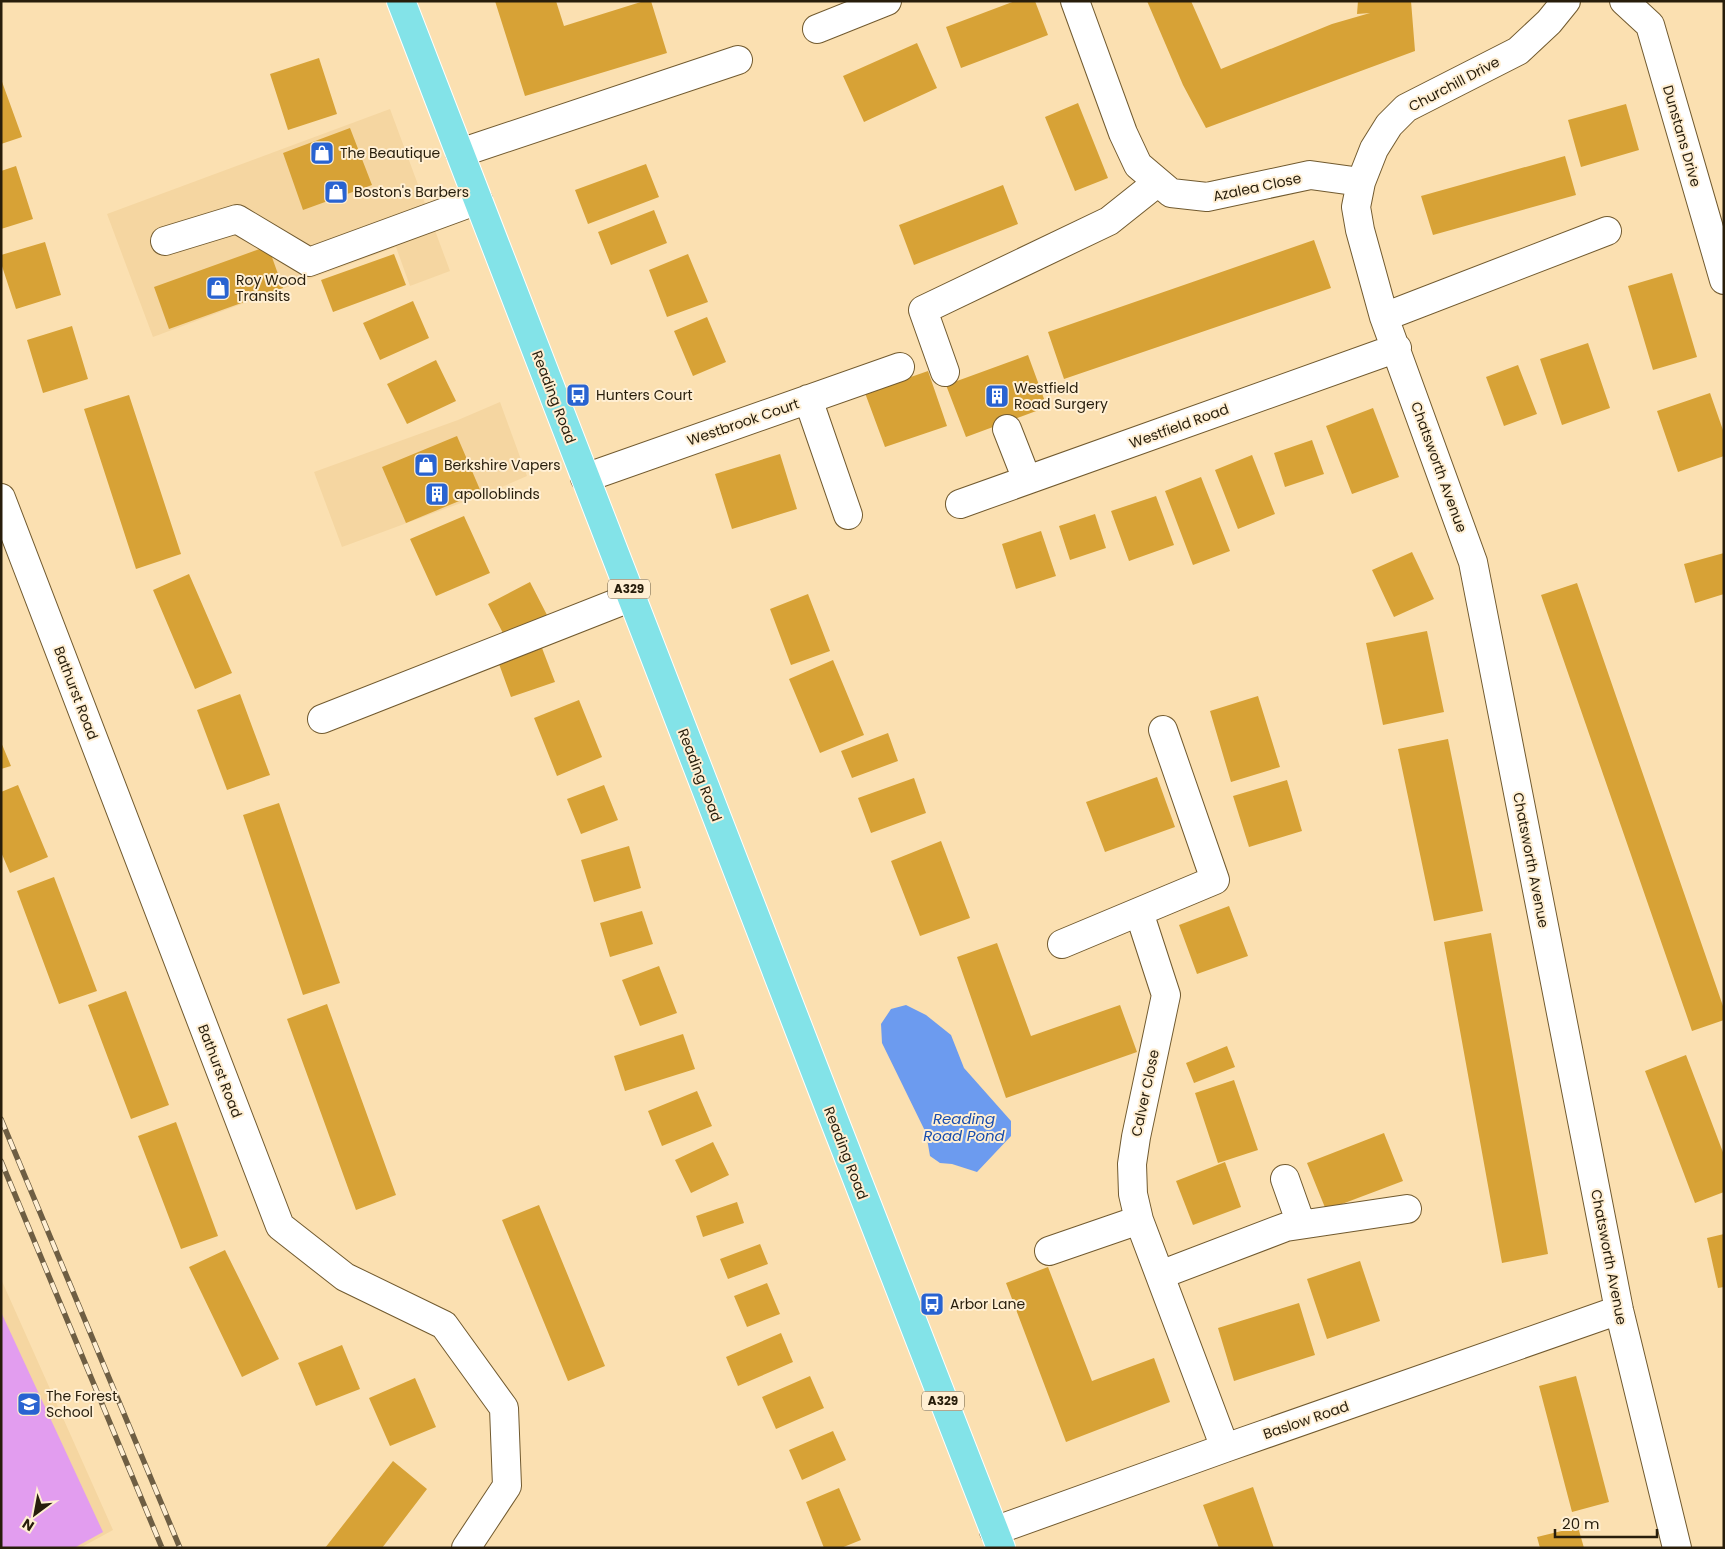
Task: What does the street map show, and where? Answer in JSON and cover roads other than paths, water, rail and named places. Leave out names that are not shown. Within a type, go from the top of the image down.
[{"type":"main road","name":"Reading Road","points":[[401,1],[998,1540]]},
{"type":"street","points":[[816,29],[887,1]]},
{"type":"street","name":"Azalea Close","points":[[1075,1],[1123,133],[1134,157],[1138,165],[1171,193],[1207,197],[1310,176],[1361,182]]},
{"type":"street","name":"Churchill Drive","points":[[1361,182],[1374,149],[1389,125],[1406,108],[1518,51],[1549,22],[1566,1]]},
{"type":"street","name":"Dunstans Drive","points":[[1624,1],[1650,24],[1724,280]]},
{"type":"street","points":[[460,153],[738,60]]},
{"type":"street","points":[[945,372],[922,310],[1109,221],[1158,182]]},
{"type":"street","name":"Chatsworth Avenue","points":[[1361,182],[1356,207],[1360,230],[1384,316],[1473,562],[1619,1310],[1677,1548]]},
{"type":"street","points":[[166,241],[237,219],[308,262],[478,200]]},
{"type":"street","points":[[1384,316],[1607,231]]},
{"type":"street","name":"Westfield Road","points":[[960,504],[1397,348]]},
{"type":"street","name":"Westbrook Court","points":[[586,478],[900,367]]},
{"type":"street","points":[[808,399],[848,515]]},
{"type":"street","points":[[1007,429],[1027,480]]},
{"type":"street","name":"Bathurst Road","points":[[1,498],[280,1226],[345,1277],[444,1325],[504,1408],[507,1486],[466,1548]]},
{"type":"street","points":[[322,719],[632,597]]},
{"type":"street","points":[[1062,944],[1215,880],[1162,730]]},
{"type":"street","name":"Calver Close","points":[[1140,912],[1166,995],[1136,1137],[1132,1164],[1133,1194],[1139,1220],[1225,1448]]},
{"type":"street","points":[[1285,1179],[1301,1224]]},
{"type":"street","points":[[1160,1275],[1286,1227],[1407,1209]]},
{"type":"street","points":[[1049,1251],[1139,1220]]},
{"type":"street","name":"Baslow Road","points":[[998,1540],[1225,1448],[1619,1310]]},
{"type":"water","name":"Reading Road Pond","points":[[906,1005],[926,1015],[951,1035],[964,1068],[1011,1121],[1011,1136],[977,1172],[952,1164],[940,1163],[930,1156],[926,1133],[882,1043],[881,1024],[891,1009]]},
{"type":"railway","points":[[1,1119],[180,1548]]},
{"type":"railway","points":[[1,1161],[162,1548]]},
{"type":"place","name":"The Beautique","points":[[322,153]]},
{"type":"place","name":"Boston's Barbers","points":[[336,192]]},
{"type":"place","name":"Roy Wood Transits","points":[[218,288]]},
{"type":"place","name":"Hunters Court","points":[[578,395]]},
{"type":"place","name":"Westfield Road Surgery","points":[[997,396]]},
{"type":"place","name":"Berkshire Vapers","points":[[426,465]]},
{"type":"place","name":"apolloblinds","points":[[437,494]]},
{"type":"place","name":"Arbor Lane","points":[[932,1304]]},
{"type":"place","name":"The Forest School","points":[[29,1404]]}]
